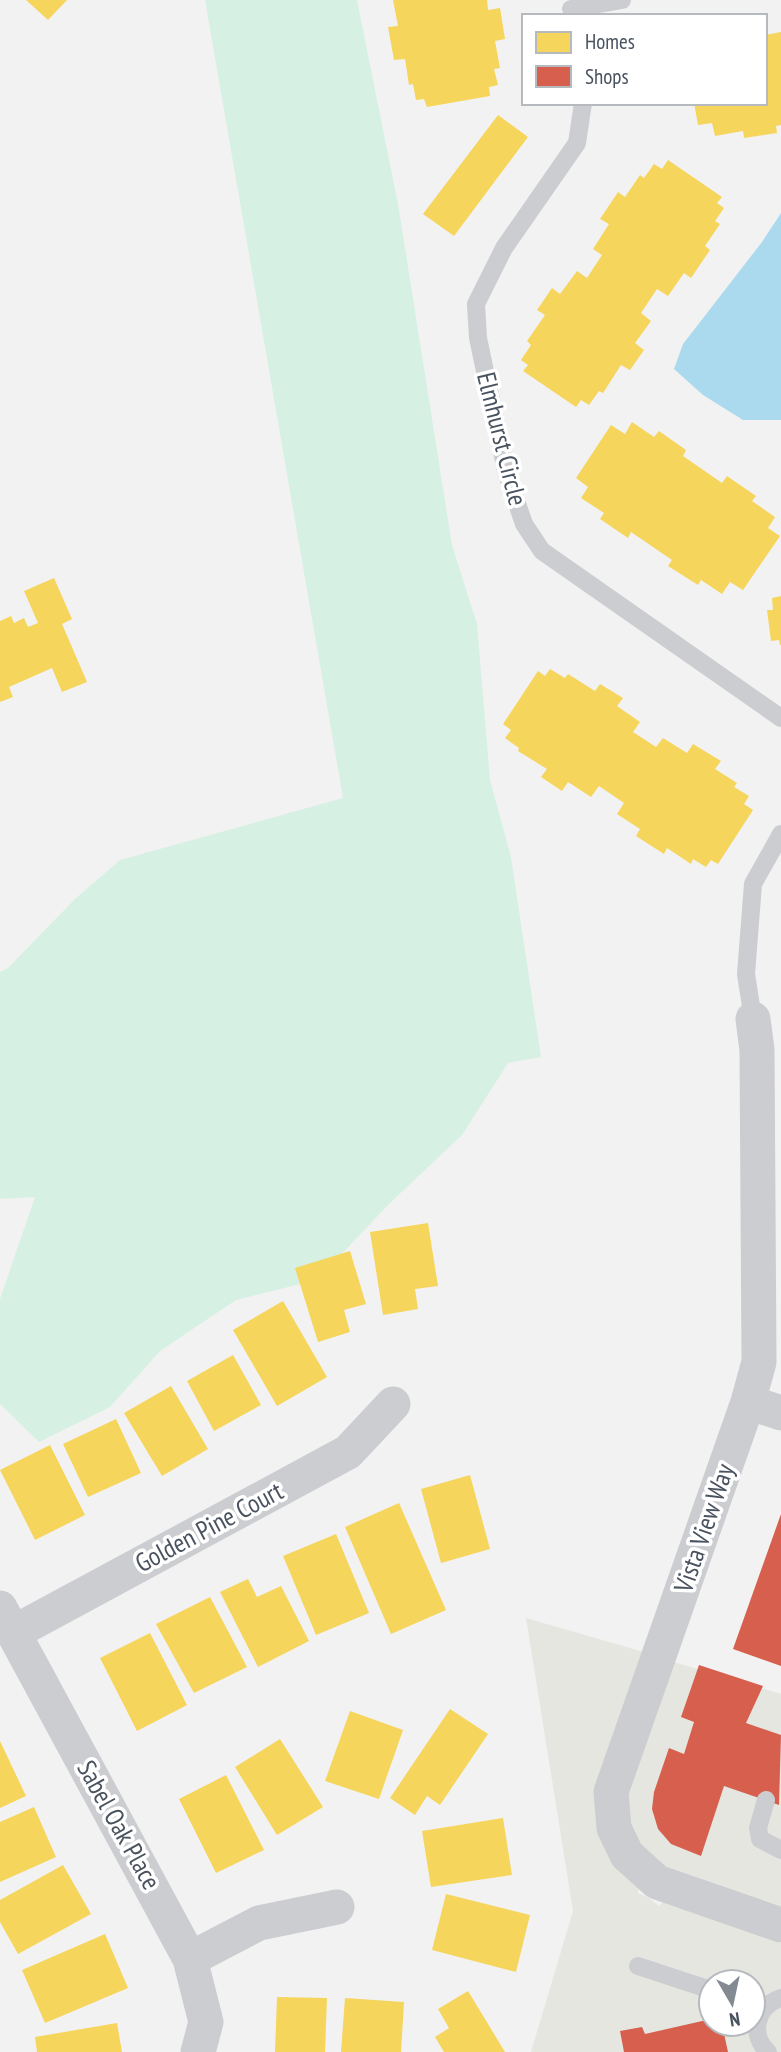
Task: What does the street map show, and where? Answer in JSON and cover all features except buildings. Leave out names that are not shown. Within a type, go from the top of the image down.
[{"type":"street","name":"Vista View Way","points":[[760,1040],[759,1362],[748,1402],[611,1792],[614,1828],[627,1855],[657,1882],[781,1925]]},
{"type":"street","points":[[748,1402],[781,1413]]},
{"type":"street","name":"Golden Pine Court","points":[[6,1620],[348,1452],[393,1405]]},
{"type":"street","name":"Sabel Oak Place","points":[[6,1620],[190,1959],[206,2022],[198,2052]]},
{"type":"street","points":[[190,1959],[259,1923],[337,1906]]},
{"type":"lane","points":[[571,8],[622,0]]},
{"type":"lane","name":"Elmhurst Circle","points":[[583,105],[577,143],[504,248],[476,304],[478,338],[506,471],[524,524],[542,551],[781,718]]},
{"type":"lane","points":[[760,1040],[746,974],[753,884],[781,834]]},
{"type":"lane","points":[[766,1801],[758,1828],[761,1839],[781,1850]]},
{"type":"lane","points":[[638,1966],[697,1985]]},
{"type":"shaded area","points":[[526,1618],[644,1652],[597,1785],[639,1888],[638,1893],[659,1906],[663,1902],[781,1943],[781,2052],[531,2052],[573,1911]]},
{"type":"shaded area","points":[[674,1662],[781,1694],[781,1907],[664,1866],[639,1844],[630,1823],[627,1795]]},
{"type":"green space","points":[[205,0],[357,0],[398,204],[452,545],[477,624],[490,780],[511,857],[541,1057],[508,1063],[462,1135],[389,1204],[317,1280],[236,1300],[160,1351],[110,1407],[39,1442],[0,1404],[0,1299],[35,1197],[0,1199],[0,972],[8,968],[75,899],[120,860],[343,798]]},
{"type":"water","points":[[781,213],[781,420],[743,420],[703,395],[674,369],[683,344],[762,242]]}]
